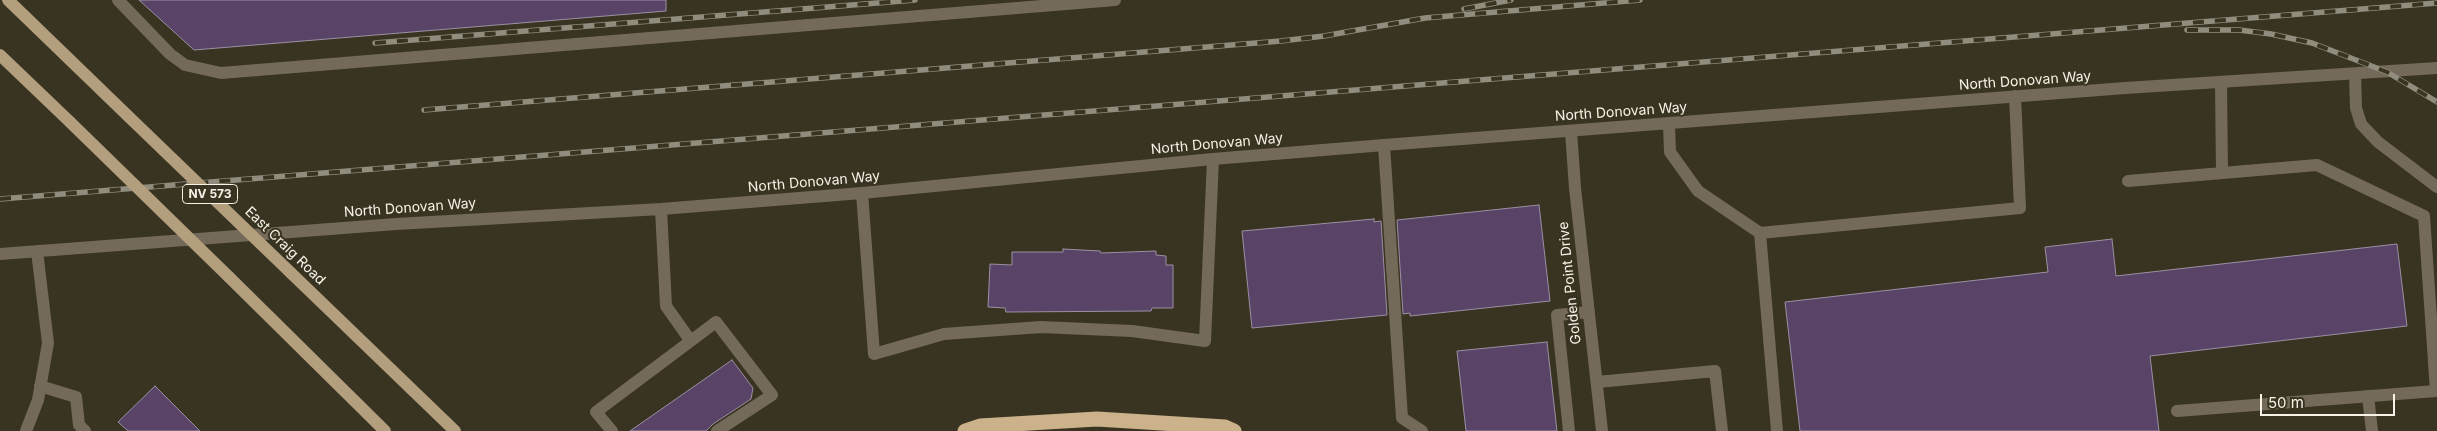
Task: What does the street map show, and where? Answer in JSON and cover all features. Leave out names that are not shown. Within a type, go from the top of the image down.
[{"type":"highway","points":[[965,431],[980,426],[1097,419],[1225,427],[1234,431]]},
{"type":"main road","name":"East Craig Road","points":[[8,0],[455,431]]},
{"type":"main road","name":"NV 573","points":[[0,55],[385,431]]},
{"type":"street","points":[[118,0],[170,54],[185,64],[220,73],[1115,0]]},
{"type":"street","name":"North Donovan Way","points":[[0,254],[396,224],[661,209],[862,193],[1213,159],[1384,145],[2015,96],[2437,68]]},
{"type":"street","points":[[2355,74],[2356,108],[2361,124],[2378,142],[2437,187]]},
{"type":"street","points":[[2221,82],[2222,173]]},
{"type":"street","points":[[1669,124],[1670,152],[1698,191],[1760,233],[2020,208],[2015,96]]},
{"type":"street","name":"Golden Point Drive","points":[[1570,131],[1602,431]]},
{"type":"street","points":[[1384,145],[1402,418],[1422,431]]},
{"type":"street","points":[[862,193],[874,354],[944,334],[1041,327],[1132,331],[1205,341],[1213,159]]},
{"type":"street","points":[[2128,181],[2316,165],[2424,216],[2436,391],[2177,411]]},
{"type":"street","points":[[661,209],[666,306],[690,340]]},
{"type":"street","points":[[1760,233],[1778,431]]},
{"type":"street","points":[[26,431],[38,400],[48,343],[37,251]]},
{"type":"street","points":[[1569,431],[1557,315],[1589,312]]},
{"type":"street","points":[[612,431],[596,412],[716,322],[772,395],[717,431]]},
{"type":"street","points":[[1597,382],[1715,371],[1722,431]]},
{"type":"street","points":[[40,386],[76,398],[79,425],[85,431]]},
{"type":"street","points":[[2368,396],[2372,431]]},
{"type":"building","points":[[139,0],[666,0],[666,11],[194,50]]},
{"type":"building","points":[[1539,205],[1550,301],[1410,316],[1410,313],[1403,314],[1397,220]]},
{"type":"building","points":[[1374,219],[1374,222],[1381,221],[1387,315],[1252,328],[1242,231]]},
{"type":"building","points":[[2112,239],[2116,276],[2397,244],[2407,326],[2150,356],[2159,431],[1800,431],[1785,302],[2048,272],[2045,247]]},
{"type":"building","points":[[1063,249],[1100,251],[1101,253],[1156,251],[1156,255],[1166,256],[1166,265],[1173,265],[1173,308],[1152,308],[1151,311],[1006,312],[1005,308],[988,307],[990,264],[1012,265],[1012,252],[1063,252]]},
{"type":"building","points":[[1547,342],[1557,431],[1466,431],[1457,351]]},
{"type":"building","points":[[732,360],[753,388],[751,399],[713,424],[706,431],[630,431]]},
{"type":"building","points":[[155,386],[200,431],[128,431],[118,422]]},
{"type":"railway","points":[[375,43],[915,0]]},
{"type":"railway","points":[[1464,9],[1511,0]]},
{"type":"railway","points":[[424,110],[1281,41],[1324,36],[1425,18],[1640,0]]},
{"type":"railway","points":[[0,199],[2437,3]]},
{"type":"railway","points":[[2187,30],[2239,30],[2271,34],[2312,43],[2387,72],[2437,102]]}]
